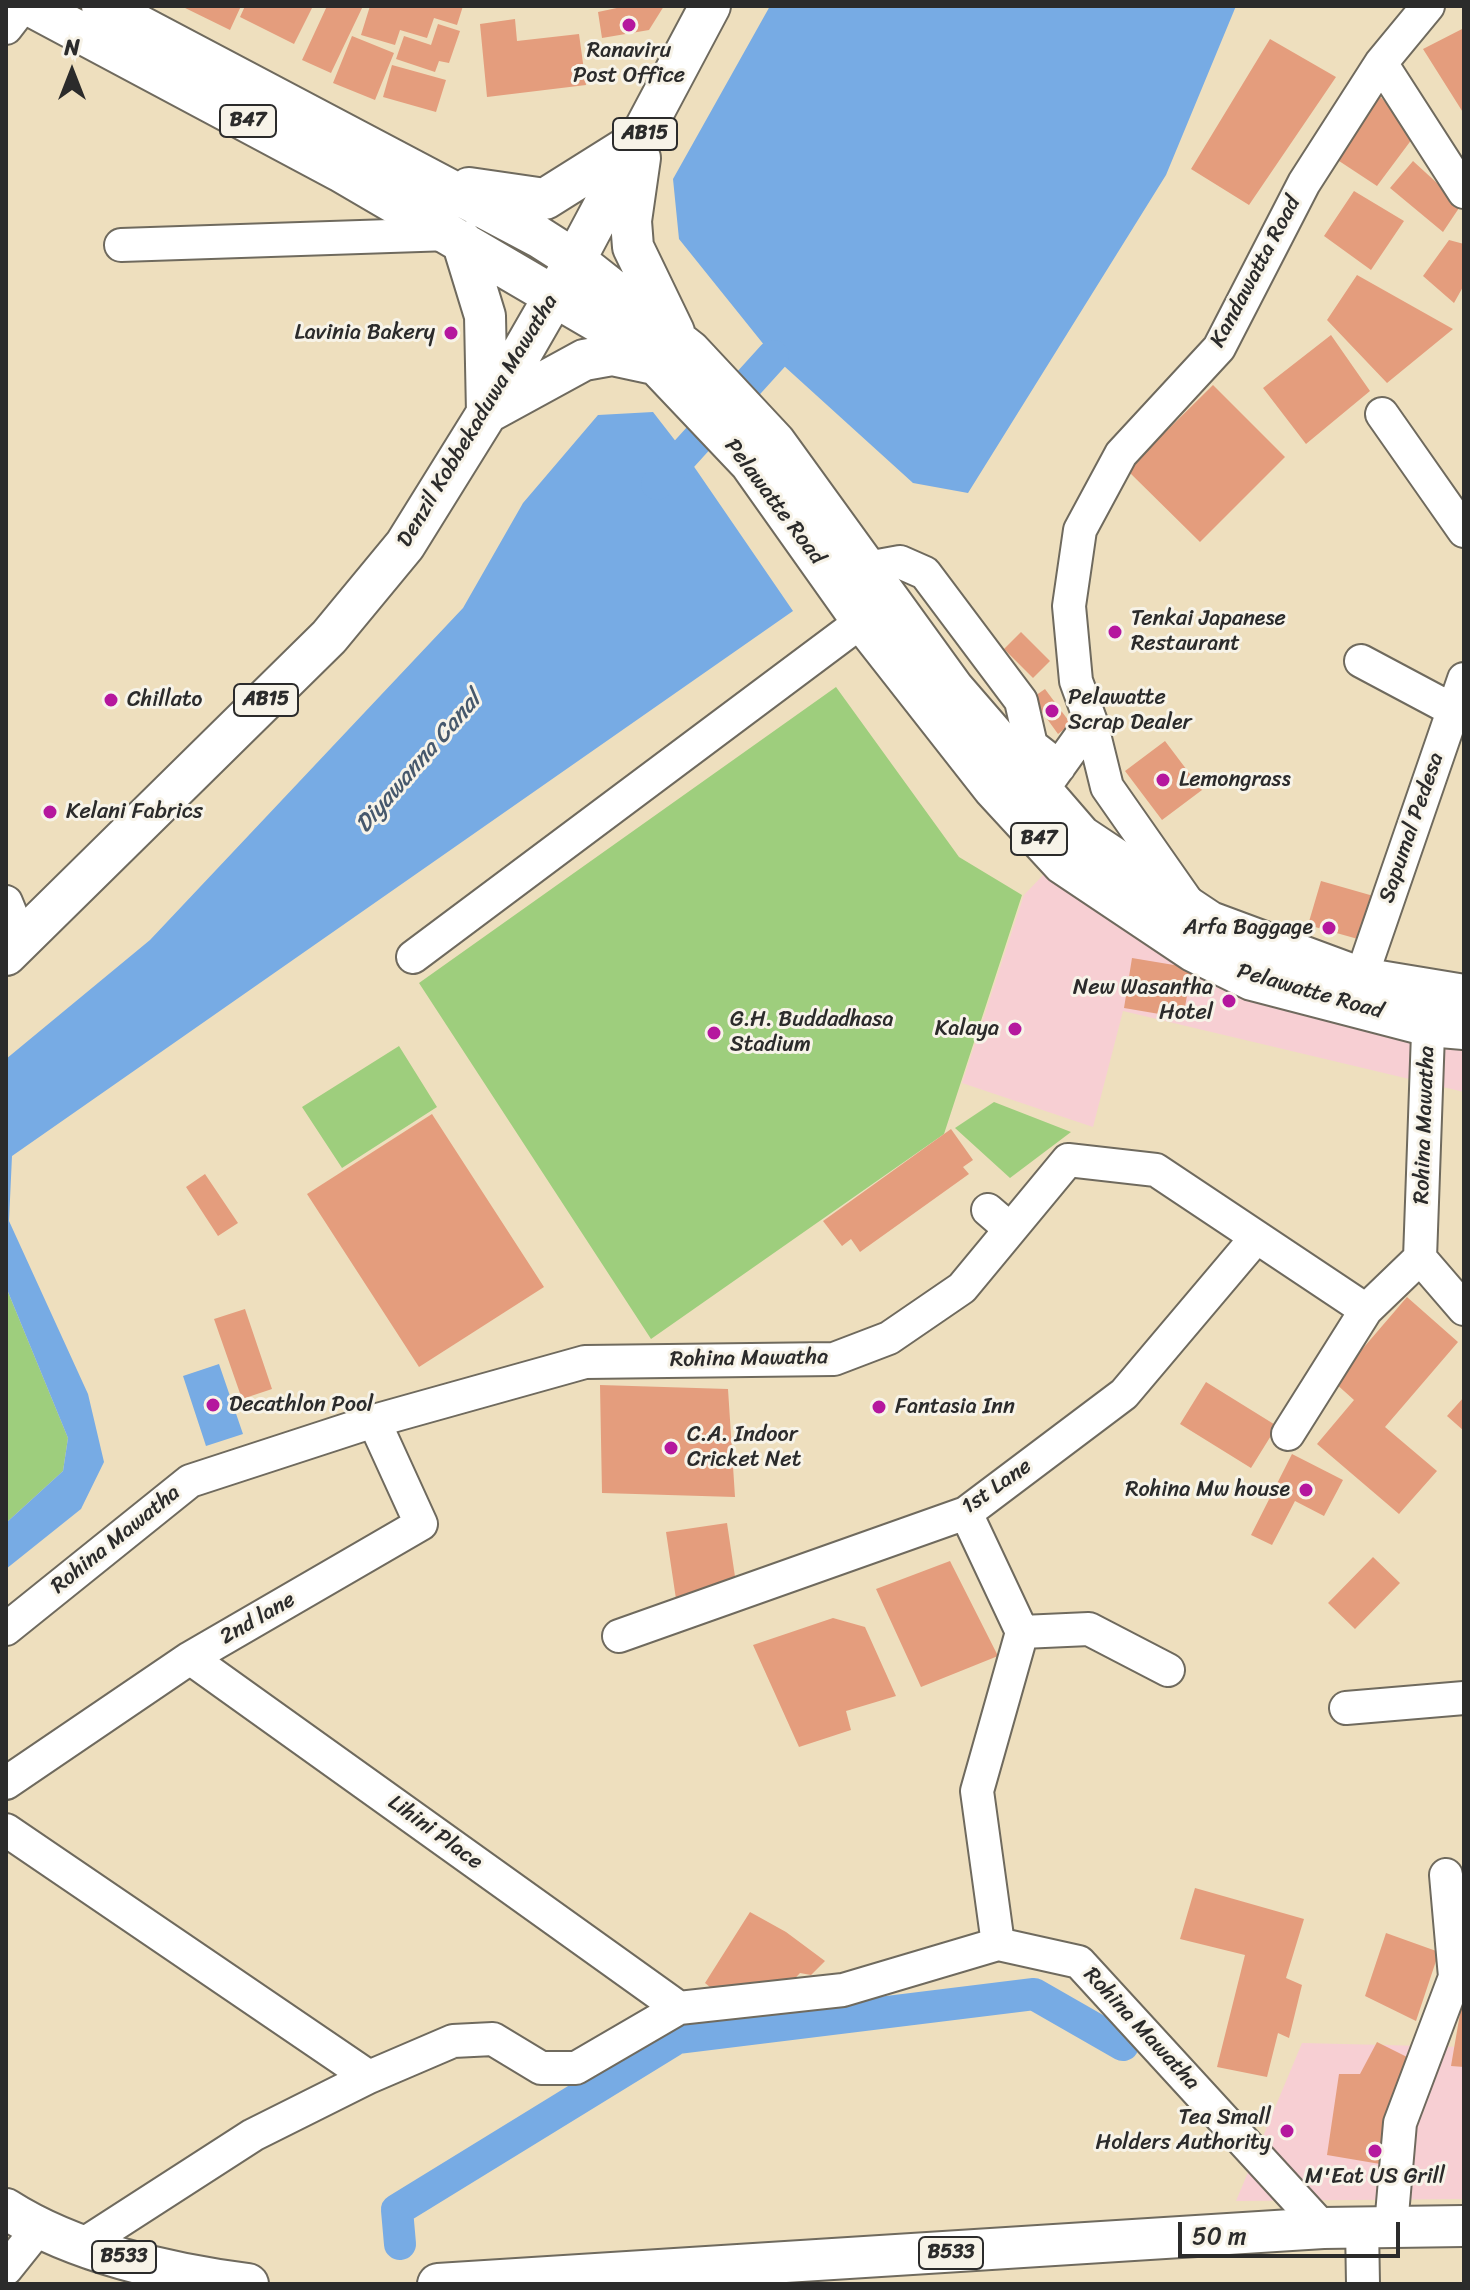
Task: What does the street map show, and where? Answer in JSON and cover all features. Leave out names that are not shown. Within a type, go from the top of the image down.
[{"type":"main road","name":"Pelawatte Road","points":[[31,6],[340,171],[610,329],[673,358]]},
{"type":"main road","name":"Denzil Kobbekaduwa Mawatha","points":[[14,948],[329,637],[405,545],[487,413],[575,260],[643,138],[710,6]]},
{"type":"main road","name":"Pelawatte Road","points":[[126,12],[445,184],[575,260],[673,358],[867,568],[953,688],[1026,779],[1063,864],[1193,951],[1252,980],[1447,1010]]},
{"type":"main road","points":[[456,238],[485,316],[487,413],[584,360],[612,355],[673,358],[633,247],[631,221],[643,138]]},
{"type":"main road","points":[[445,184],[545,199],[643,138]]},
{"type":"main road","name":"Pelawatte Road","points":[[762,452],[862,621],[1081,836],[1195,914],[1447,1010]]},
{"type":"main road","name":"B533","points":[[22,2219],[84,2244],[185,2276],[248,2284]]},
{"type":"main road","name":"B533","points":[[438,2284],[535,2282],[1359,2227],[1464,2226]]},
{"type":"street","points":[[6,28],[23,6]]},
{"type":"street","name":"Kandawatta Road","points":[[1195,914],[1107,787],[1091,722],[1076,681],[1069,606],[1080,530],[1121,454],[1219,348],[1304,183],[1381,63],[1428,6]]},
{"type":"street","points":[[1381,63],[1464,192]]},
{"type":"street","points":[[121,245],[456,238]]},
{"type":"street","points":[[1382,414],[1464,531]]},
{"type":"street","points":[[413,957],[862,621]]},
{"type":"street","points":[[1361,661],[1453,710]]},
{"type":"street","name":"Sapumal Pedesa","points":[[1361,978],[1464,679]]},
{"type":"street","points":[[1026,779],[1091,722]]},
{"type":"street","points":[[6,902],[14,948]]},
{"type":"street","name":"Rohina Mawatha","points":[[1420,1258],[1447,1010]]},
{"type":"street","name":"Rohina Mawatha","points":[[6,1629],[190,1481],[374,1421],[585,1362],[834,1359],[889,1338],[962,1288],[999,1219],[1068,1160],[1156,1170],[1255,1239],[1366,1310]]},
{"type":"street","name":"1st Lane","points":[[619,1636],[966,1513],[1124,1394],[1255,1239]]},
{"type":"street","points":[[1288,1434],[1366,1310],[1420,1258],[1464,1309]]},
{"type":"street","name":"2nd lane","points":[[6,1783],[190,1658],[421,1524],[374,1421]]},
{"type":"street","points":[[966,1513],[1022,1632],[977,1791],[998,1944]]},
{"type":"street","points":[[1022,1632],[1089,1629],[1168,1670]]},
{"type":"street","name":"Lihini Place","points":[[190,1658],[679,2008]]},
{"type":"street","points":[[1346,1708],[1464,1698]]},
{"type":"street","points":[[6,1830],[369,2077]]},
{"type":"street","points":[[1363,2284],[1359,2227],[1455,1977],[1446,1875]]},
{"type":"street","name":"Rohina Mawatha","points":[[84,2244],[253,2135],[369,2077],[453,2041],[493,2039],[541,2068],[576,2068],[679,2008],[843,1990],[998,1944],[1079,1962],[1359,2227]]},
{"type":"street","points":[[6,2269],[22,2219]]},
{"type":"shaded area","points":[[1046,872],[1464,1038],[1464,1092],[1123,1011],[1093,1127],[962,1083],[1024,895]]},
{"type":"shaded area","points":[[1302,2043],[1464,2047],[1464,2199],[1236,2201]]},
{"type":"green space","name":"G.H. Buddadhasa Stadium","points":[[836,687],[959,857],[1022,895],[944,1134],[651,1339],[419,983]]},
{"type":"green space","points":[[399,1046],[437,1107],[342,1168],[302,1107]]},
{"type":"green space","points":[[994,1102],[1071,1132],[1010,1178],[955,1128]]},
{"type":"green space","points":[[6,1287],[68,1438],[63,1471],[6,1523]]},
{"type":"water","points":[[770,6],[1236,6],[1166,175],[968,493],[913,483],[773,356],[679,239],[673,179]]},
{"type":"water","points":[[653,412],[793,611],[12,1156],[9,1221],[88,1394],[104,1462],[81,1509],[6,1569],[6,1523],[63,1471],[68,1438],[6,1287],[6,1059],[150,940],[463,608],[523,503],[598,415]]},
{"type":"water","name":"Decathlon Pool","points":[[219,1364],[243,1434],[206,1446],[183,1376]]},
{"type":"building","points":[[181,6],[241,6],[230,30]]},
{"type":"building","points":[[245,6],[313,6],[294,44],[240,17]]},
{"type":"building","points":[[327,6],[363,6],[331,73],[302,60]]},
{"type":"building","points":[[370,6],[463,6],[457,25],[434,18],[427,38],[400,30],[395,45],[361,35]]},
{"type":"building","points":[[626,6],[664,6],[649,30],[602,38],[598,12]]},
{"type":"building","points":[[515,19],[517,41],[579,34],[586,85],[487,97],[480,24]]},
{"type":"building","points":[[438,24],[460,31],[449,63],[439,61],[435,72],[396,59],[404,36],[431,45]]},
{"type":"building","points":[[1464,28],[1464,114],[1423,49]]},
{"type":"building","points":[[352,36],[394,53],[375,100],[333,83]]},
{"type":"building","points":[[1270,39],[1336,77],[1249,205],[1191,169]]},
{"type":"building","points":[[392,65],[446,80],[436,112],[383,97]]},
{"type":"building","points":[[1377,93],[1415,135],[1377,186],[1333,157]]},
{"type":"building","points":[[1413,161],[1461,205],[1443,232],[1390,188]]},
{"type":"building","points":[[1354,191],[1404,221],[1371,270],[1324,236]]},
{"type":"building","points":[[1449,240],[1464,244],[1464,285],[1454,303],[1423,276]]},
{"type":"building","points":[[1357,275],[1453,329],[1387,383],[1327,320]]},
{"type":"building","points":[[1331,335],[1370,391],[1306,444],[1263,388]]},
{"type":"building","points":[[1213,385],[1285,457],[1200,542],[1127,470]]},
{"type":"building","points":[[1021,632],[1050,661],[1033,678],[1004,649]]},
{"type":"building","name":"Pelawatte Scrap Dealer","points":[[1045,689],[1071,724],[1058,734],[1032,698]]},
{"type":"building","name":"Lemongrass","points":[[1165,741],[1202,790],[1162,820],[1125,771]]},
{"type":"building","points":[[1321,881],[1377,897],[1365,941],[1308,925]]},
{"type":"building","points":[[1132,958],[1192,968],[1183,1018],[1124,1008]]},
{"type":"building","points":[[432,1114],[544,1287],[419,1367],[307,1194]]},
{"type":"building","points":[[951,1129],[973,1160],[963,1167],[969,1174],[860,1252],[851,1239],[842,1246],[823,1221]]},
{"type":"building","points":[[205,1174],[238,1223],[218,1236],[186,1187]]},
{"type":"building","points":[[1407,1297],[1458,1342],[1385,1427],[1437,1471],[1399,1514],[1317,1444],[1354,1400],[1334,1382]]},
{"type":"building","points":[[245,1309],[272,1389],[242,1399],[214,1319]]},
{"type":"building","points":[[1206,1382],[1277,1426],[1251,1468],[1180,1424]]},
{"type":"building","points":[[600,1385],[728,1389],[735,1497],[602,1493]]},
{"type":"building","points":[[1464,1397],[1464,1431],[1447,1416]]},
{"type":"building","name":"Rohina Mw house","points":[[1292,1454],[1343,1480],[1324,1516],[1295,1501],[1272,1545],[1251,1535]]},
{"type":"building","points":[[727,1523],[737,1590],[676,1599],[666,1532]]},
{"type":"building","points":[[1373,1557],[1400,1583],[1355,1629],[1328,1603]]},
{"type":"building","points":[[950,1561],[998,1656],[921,1687],[876,1589]]},
{"type":"building","points":[[833,1618],[865,1627],[896,1696],[846,1711],[851,1730],[799,1747],[753,1645]]},
{"type":"building","points":[[1195,1888],[1304,1919],[1286,1978],[1302,1985],[1289,2038],[1278,2033],[1267,2077],[1217,2067],[1245,1955],[1180,1939]]},
{"type":"building","points":[[750,1912],[786,1932],[825,1961],[811,1975],[800,1973],[786,1988],[716,1992],[705,1983]]},
{"type":"building","points":[[1386,1933],[1439,1952],[1416,2021],[1365,1996]]},
{"type":"building","points":[[1464,2002],[1464,2067],[1451,2066]]},
{"type":"building","points":[[1377,2042],[1417,2062],[1386,2165],[1327,2155],[1339,2074],[1360,2074]]},
{"type":"waterway","name":"Diyawanna Canal","points":[[657,484],[773,356]]},
{"type":"waterway","points":[[400,2244],[397,2210],[677,2038],[1034,1994],[1123,2045]]},
{"type":"place","name":"Ranaviru Post Office","points":[[629,25]]},
{"type":"place","name":"Lavinia Bakery","points":[[451,333]]},
{"type":"place","name":"Tenkai Japanese Restaurant","points":[[1115,632]]},
{"type":"place","name":"Chillato","points":[[111,700]]},
{"type":"place","name":"Pelawatte Scrap Dealer","points":[[1052,711]]},
{"type":"place","name":"Lemongrass","points":[[1163,780]]},
{"type":"place","name":"Kelani Fabrics","points":[[50,812]]},
{"type":"place","name":"Arfa Baggage","points":[[1329,928]]},
{"type":"place","name":"New Wasantha Hotel","points":[[1229,1001]]},
{"type":"place","name":"Kalaya","points":[[1015,1029]]},
{"type":"place","name":"G.H. Buddadhasa Stadium","points":[[714,1033]]},
{"type":"place","name":"Decathlon Pool","points":[[213,1405]]},
{"type":"place","name":"Fantasia Inn","points":[[879,1407]]},
{"type":"place","name":"C.A. Indoor Cricket Net","points":[[671,1448]]},
{"type":"place","name":"Rohina Mw house","points":[[1306,1490]]},
{"type":"place","name":"Tea Small Holders Authority","points":[[1287,2131]]},
{"type":"place","name":"M'Eat US Grill","points":[[1375,2151]]}]
